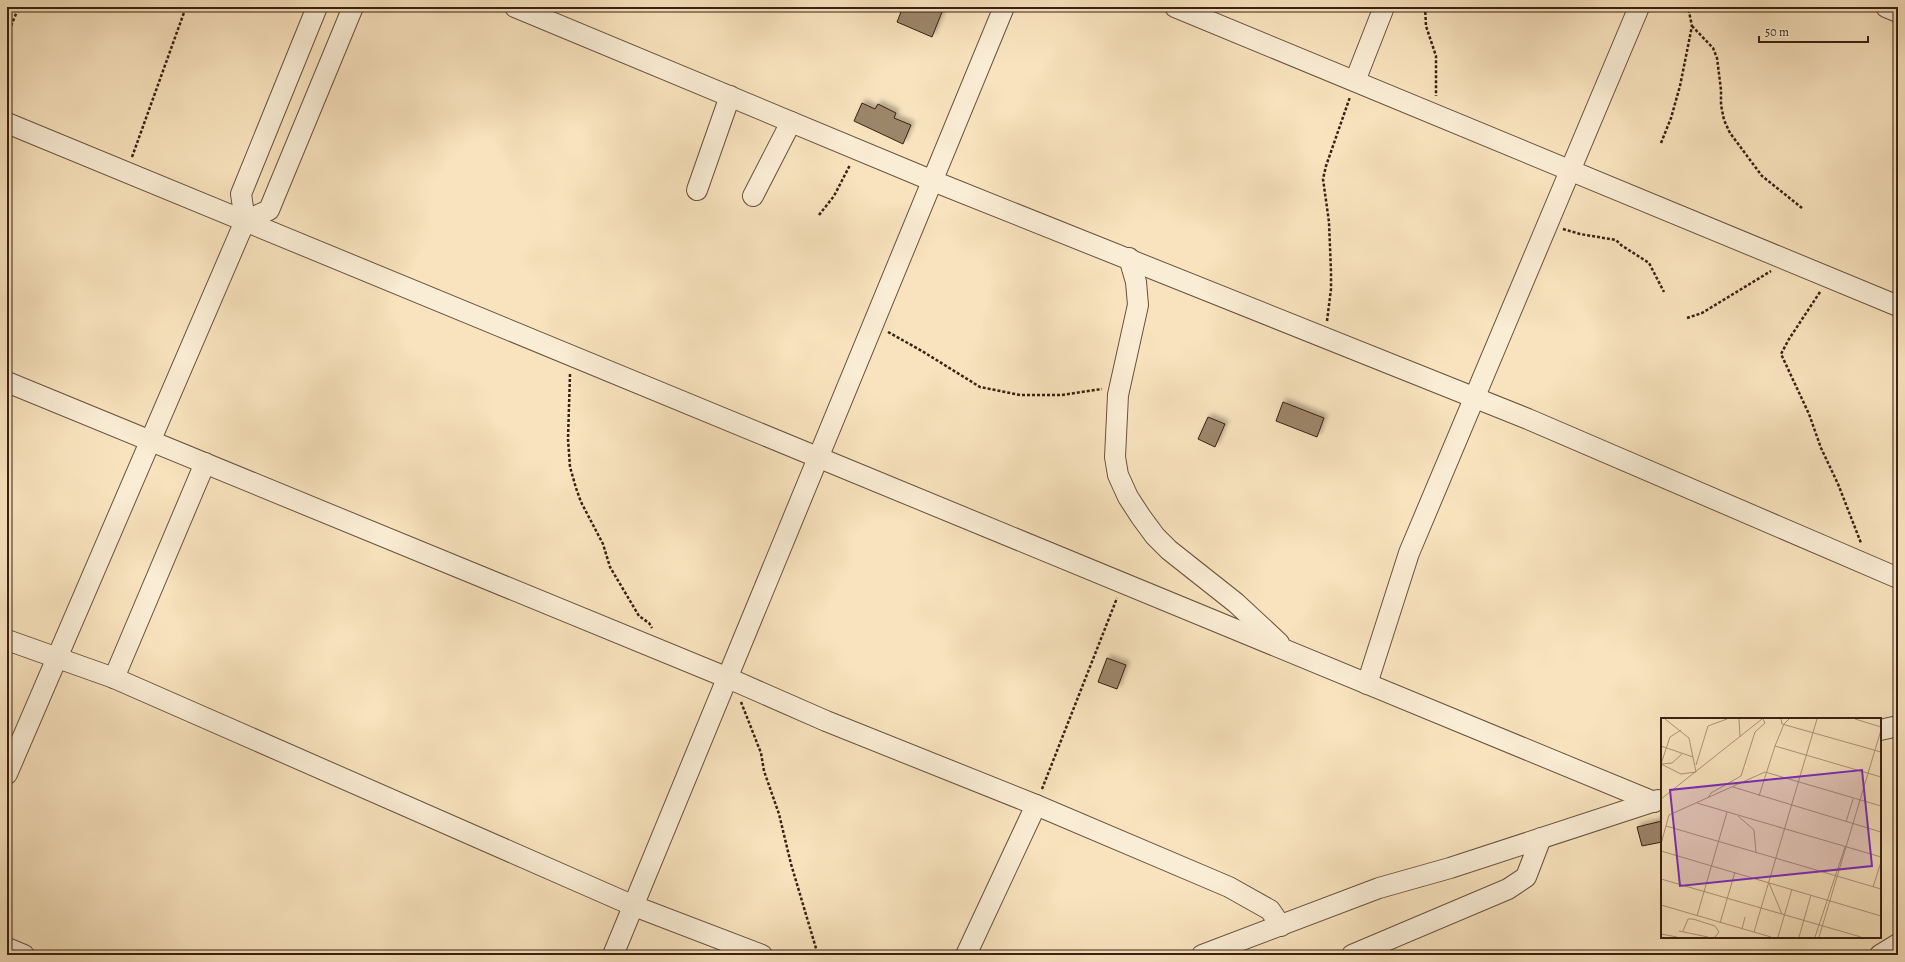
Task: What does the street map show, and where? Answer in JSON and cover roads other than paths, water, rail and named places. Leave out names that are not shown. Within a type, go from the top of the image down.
[{"type":"street","points":[[7,774],[244,221],[241,194],[317,7]]},
{"type":"street","points":[[244,221],[269,210],[353,7]]},
{"type":"street","points":[[515,7],[933,181],[1129,258],[1474,398],[1898,578]]},
{"type":"street","points":[[613,955],[731,679],[818,457],[1004,7]]},
{"type":"street","points":[[1175,7],[1898,306]]},
{"type":"street","points":[[1355,81],[1384,7]]},
{"type":"street","points":[[1367,684],[1409,553],[1639,7]]},
{"type":"street","points":[[1886,7],[1898,12]]},
{"type":"street","points":[[697,190],[730,96]]},
{"type":"street","points":[[753,196],[791,122]]},
{"type":"street","points":[[7,123],[1367,684],[1658,801]]},
{"type":"street","points":[[1129,258],[1136,282],[1138,305],[1120,385],[1115,457],[1118,475],[1128,497],[1155,536],[1169,550],[1236,603],[1286,650]]},
{"type":"street","points":[[7,382],[731,679],[833,724],[1036,804],[1229,887],[1270,910],[1281,926]]},
{"type":"street","points":[[114,678],[206,463]]},
{"type":"street","points":[[7,640],[56,659],[114,678],[634,906],[762,955]]},
{"type":"street","points":[[1881,730],[1898,726]]},
{"type":"street","points":[[1202,955],[1379,888],[1450,868],[1658,801]]},
{"type":"street","points":[[966,955],[1036,804]]},
{"type":"street","points":[[1352,955],[1494,895],[1518,883],[1526,877],[1542,838]]},
{"type":"street","points":[[1880,955],[1898,944]]},
{"type":"street","points":[[7,948],[24,955]]}]
